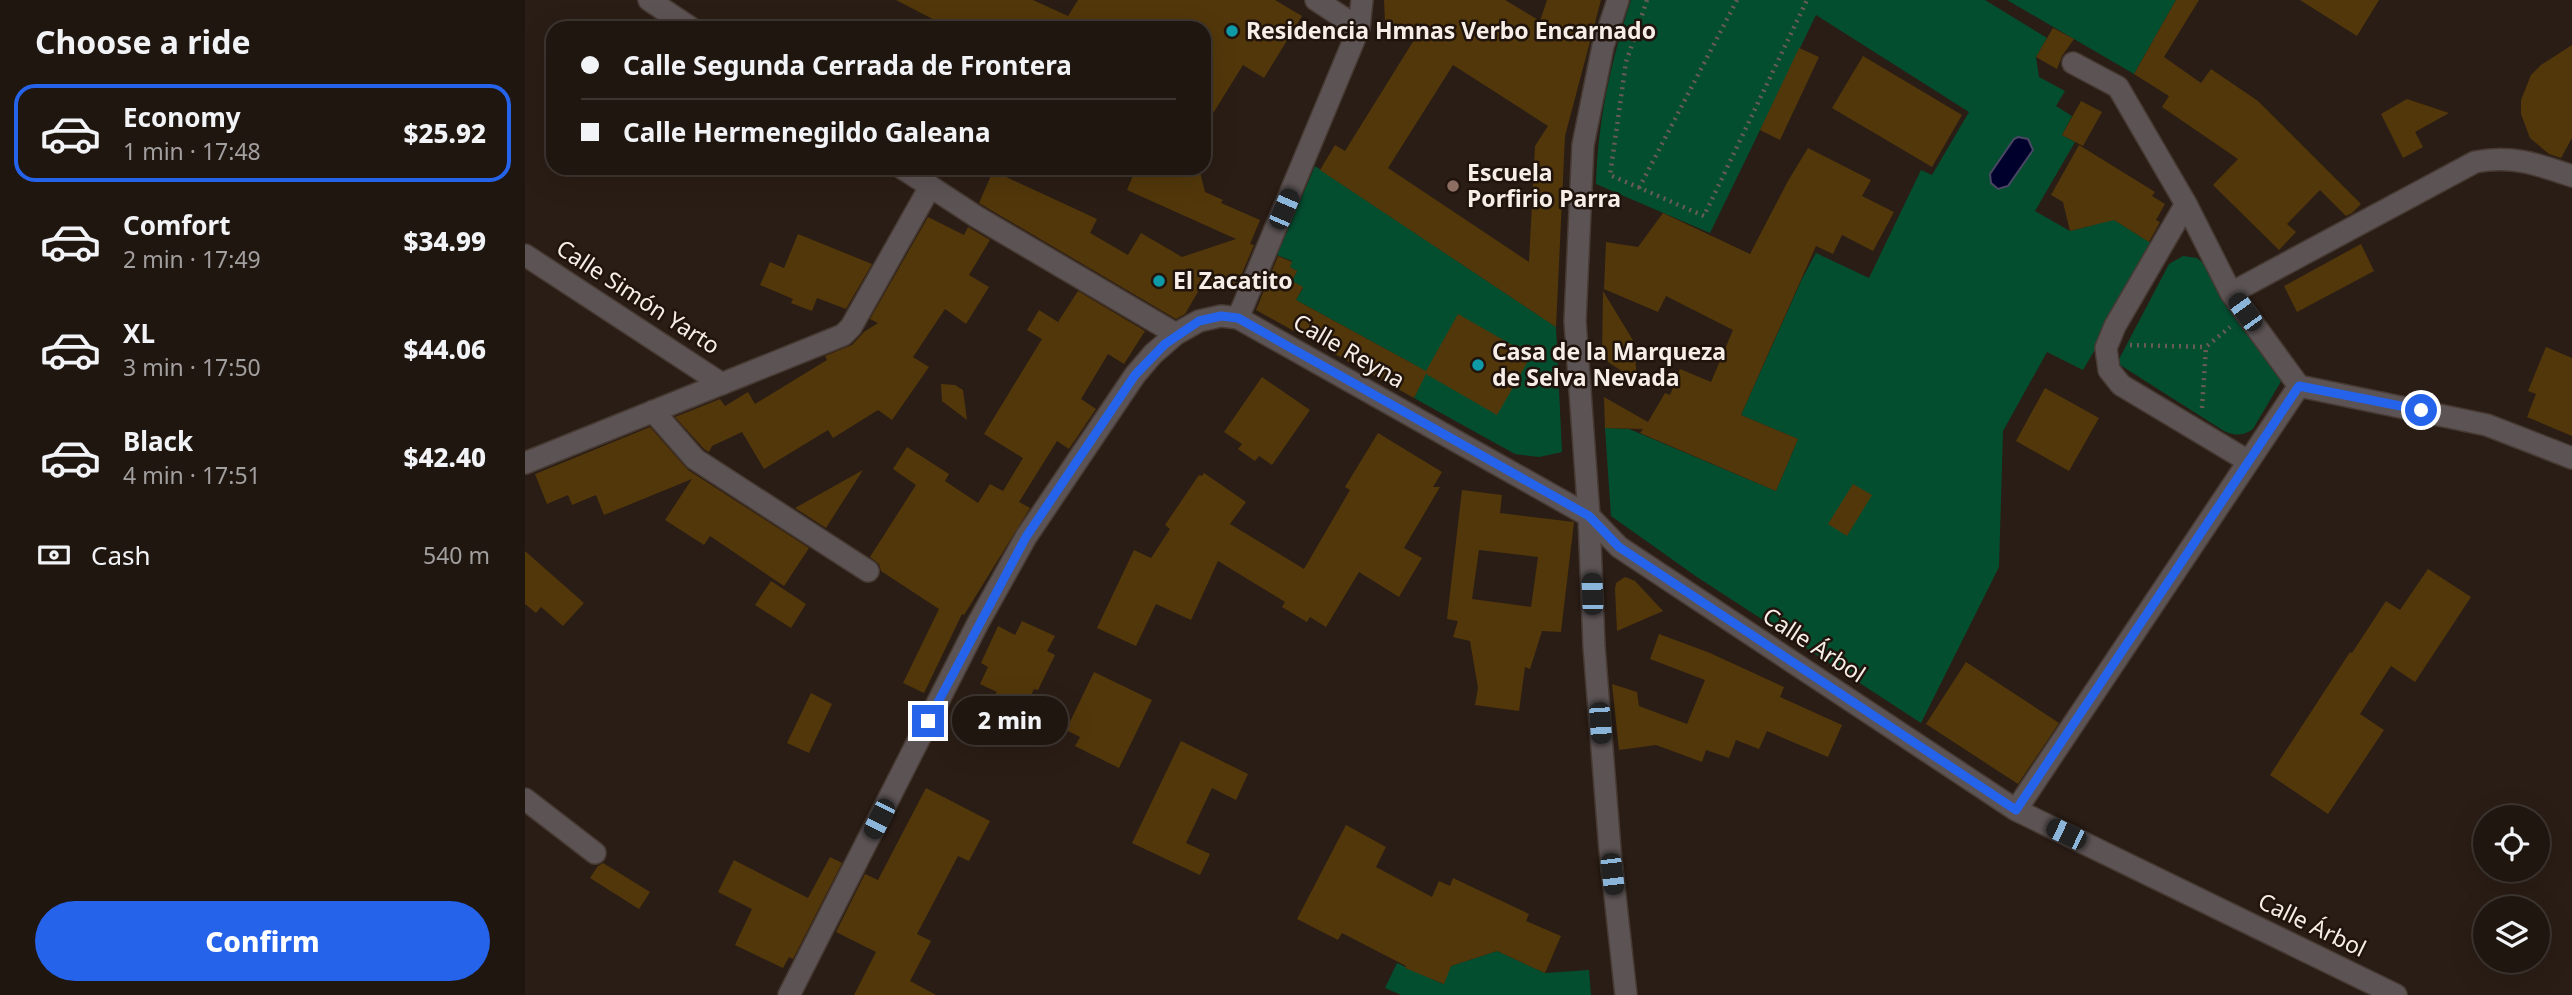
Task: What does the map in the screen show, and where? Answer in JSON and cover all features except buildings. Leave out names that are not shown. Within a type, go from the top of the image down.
[{"type":"street","points":[[649,0],[680,21]]},
{"type":"street","points":[[1316,0],[1359,28]]},
{"type":"street","points":[[789,995],[972,635],[1026,537],[1135,375],[1153,354],[1177,334],[1199,321],[1210,317],[1238,318],[1359,28],[1362,0]]},
{"type":"street","points":[[1618,0],[1603,46],[1583,145],[1575,321],[1589,516],[1594,646],[1610,850],[1626,995]]},
{"type":"street","points":[[2073,63],[2117,88],[2186,204],[2231,293],[2299,386],[2487,425],[2572,458]]},
{"type":"street","points":[[2231,293],[2475,162],[2498,158],[2523,160],[2572,176]]},
{"type":"street","points":[[912,175],[977,217],[1177,334]]},
{"type":"street","points":[[525,463],[832,340],[848,331],[930,187]]},
{"type":"street","points":[[2186,204],[2115,326],[2105,348],[2106,360],[2109,370],[2121,385],[2248,461]]},
{"type":"street","name":"Calle Simón Yarto","points":[[525,254],[722,384]]},
{"type":"street","name":"Calle Reyna","points":[[1238,318],[1589,516]]},
{"type":"street","points":[[2016,810],[2299,386]]},
{"type":"street","points":[[653,411],[695,459],[868,571]]},
{"type":"street","name":"Calle Árbol","points":[[1589,516],[1619,547],[2016,810],[2390,994]]},
{"type":"street","points":[[525,799],[594,853]]},
{"type":"path","points":[[1647,0],[1626,62],[1610,175],[1704,216],[1807,0]]},
{"type":"path","points":[[1639,188],[1737,0]]},
{"type":"path","points":[[2130,345],[2206,347],[2238,321]]},
{"type":"path","points":[[2126,354],[2136,334]]},
{"type":"path","points":[[2190,405],[2201,412],[2206,347]]},
{"type":"green space","points":[[1631,0],[1985,0],[2047,38],[2036,57],[2039,77],[2065,91],[2056,106],[2072,116],[2062,135],[2075,142],[2035,211],[2070,231],[2094,225],[2106,215],[2156,246],[2083,370],[2047,352],[2003,431],[1999,567],[1921,723],[1697,577],[1611,516],[1605,428],[1629,429],[1776,491],[1798,439],[1741,415],[1802,279],[1816,253],[1869,278],[1921,170],[1932,175],[1969,112],[1816,15],[1710,233],[1596,184],[1599,136],[1607,90]]},
{"type":"green space","points":[[2007,0],[2176,0],[2134,74]]},
{"type":"green space","points":[[1315,166],[1556,327],[1562,452],[1539,457],[1515,454],[1414,398],[1419,387],[1405,380],[1413,364],[1296,300],[1303,288],[1292,281],[1297,271],[1290,267],[1292,261],[1277,255]]},
{"type":"green space","points":[[2183,256],[2197,258],[2207,266],[2283,378],[2253,429],[2246,433],[2224,431],[2117,363],[2169,264]]},
{"type":"green space","points":[[1497,951],[1545,973],[1589,970],[1591,995],[1401,995],[1385,988],[1397,963],[1443,984],[1451,966]]},
{"type":"water","points":[[2018,137],[2028,139],[2033,150],[2008,186],[1998,189],[1991,183],[1990,174]]},
{"type":"place","name":"Residencia Hmnas Verbo Encarnado","points":[[1232,31]]},
{"type":"place","name":"Escuela Porfirio Parra","points":[[1453,186]]},
{"type":"place","name":"El Zacatito","points":[[1159,281]]},
{"type":"place","name":"Casa de la Marqueza de Selva Nevada","points":[[1478,365]]},
{"type":"route","points":[[928,721],[1026,537],[1135,375],[1153,354],[1177,334],[1210,317],[1238,318],[1589,516],[1619,547],[2016,810],[2299,386],[2421,410]]}]
